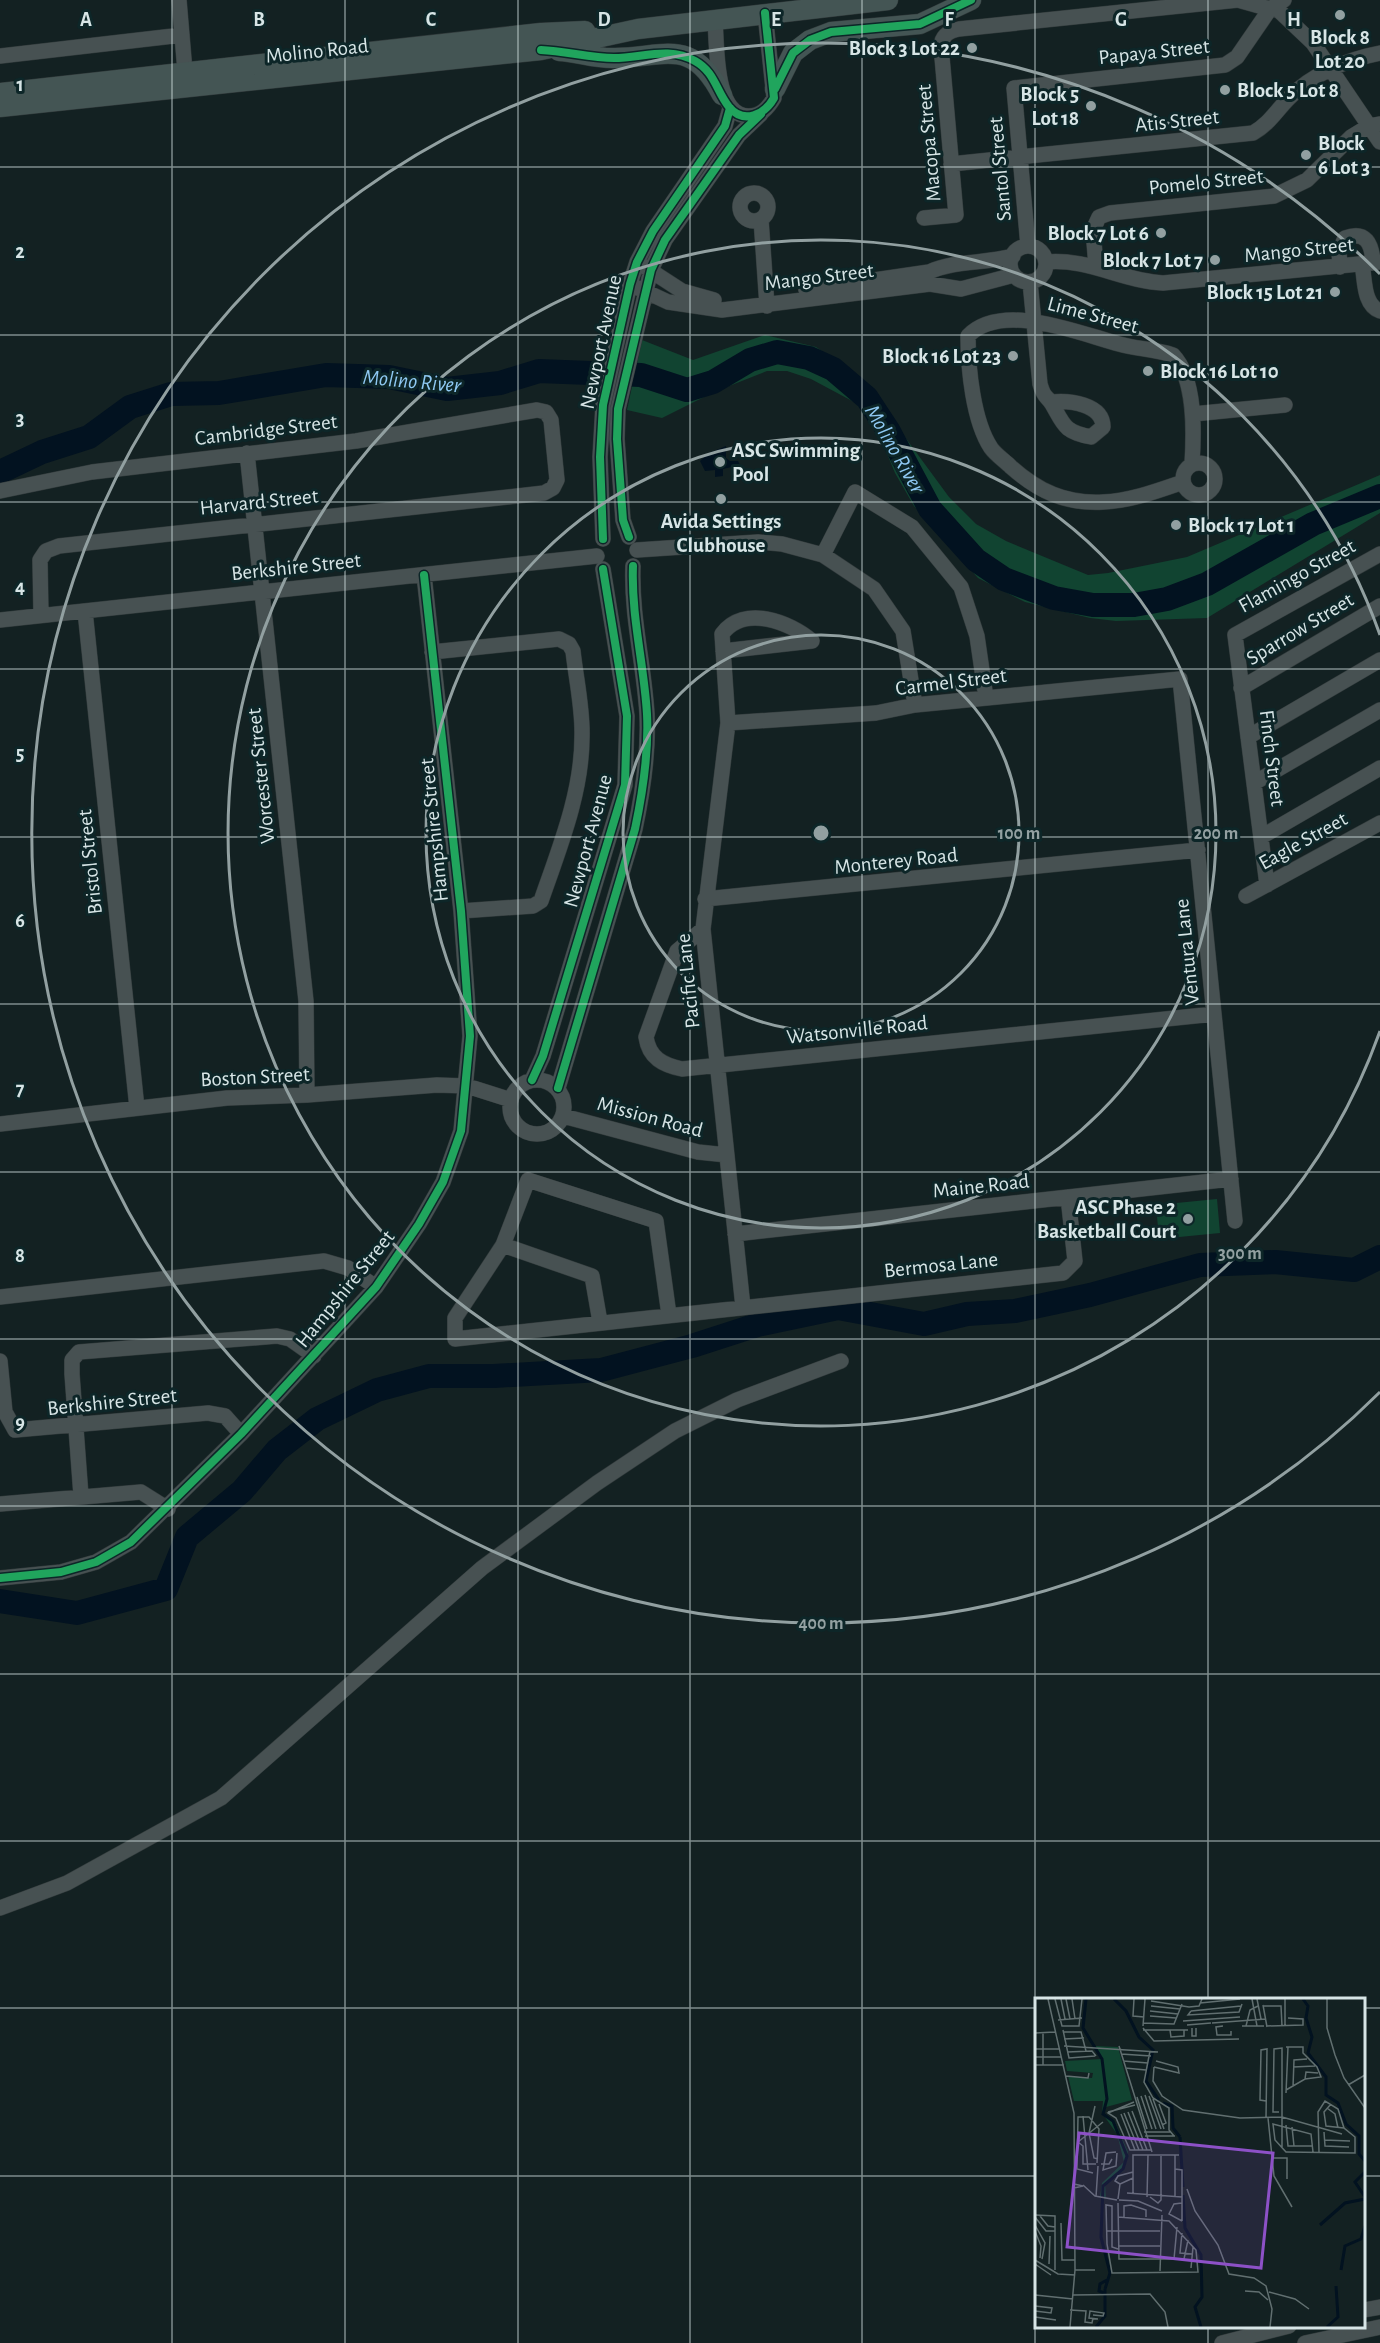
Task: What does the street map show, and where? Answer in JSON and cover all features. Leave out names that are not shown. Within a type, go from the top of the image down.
[{"type":"main road","name":"Molino Road","points":[[0,93],[186,81],[541,50],[638,29],[888,0]]},
{"type":"main road","points":[[775,89],[793,53],[810,40],[831,32],[920,24],[971,0]]},
{"type":"main road","name":"Molino Road","points":[[0,107],[541,33],[638,29]]},
{"type":"main road","points":[[541,50],[614,58],[667,52],[682,55],[705,68],[726,101]]},
{"type":"street","points":[[179,0],[186,81]]},
{"type":"street","name":"Macopa Street","points":[[924,218],[956,215],[941,46],[944,36],[959,29],[1238,0],[1276,5]]},
{"type":"street","points":[[1276,5],[1313,43],[1375,125],[1380,142]]},
{"type":"street","name":"Papaya Street","points":[[1014,88],[1225,65],[1237,57],[1276,5]]},
{"type":"street","points":[[765,13],[775,89]]},
{"type":"street","name":"Newport Avenue","points":[[603,538],[600,457],[603,405],[630,284],[637,262],[653,231],[725,126],[726,101],[715,19]]},
{"type":"street","points":[[0,56],[182,35]]},
{"type":"street","name":"Atis Street","points":[[951,164],[1253,133],[1269,123],[1302,87],[1344,63],[1380,53]]},
{"type":"street","name":"Santol Street","points":[[1014,88],[1028,246]]},
{"type":"street","name":"Newport Avenue","points":[[633,544],[623,520],[617,439],[618,409],[633,338],[651,270],[666,240],[734,142],[774,98],[775,89]]},
{"type":"street","points":[[726,101],[739,114],[749,116],[760,114]]},
{"type":"street","name":"Pomelo Street","points":[[1096,266],[1093,230],[1099,217],[1110,213],[1275,195],[1307,180],[1351,136],[1375,125]]},
{"type":"street","points":[[761,219],[767,301]]},
{"type":"street","points":[[1340,267],[1339,252],[1345,238],[1354,234],[1365,237],[1370,242],[1372,263],[1367,297],[1371,306],[1380,311]]},
{"type":"street","points":[[1013,256],[1011,266],[1014,275],[1030,282],[1040,278],[1046,262],[1039,250],[1028,246]]},
{"type":"street","name":"Mango Street","points":[[630,284],[668,302],[722,310],[869,286],[928,272],[947,264],[982,263],[1013,256],[1019,249],[1028,246]]},
{"type":"street","name":"Mango Street","points":[[1046,262],[1062,261],[1096,266],[1146,282],[1163,283],[1372,263]]},
{"type":"street","name":"Mango Street","points":[[637,262],[682,291],[704,299],[767,301]]},
{"type":"street","name":"Mango Street","points":[[869,286],[930,284],[962,289],[1014,275]]},
{"type":"street","points":[[1030,282],[1040,384],[1044,397],[1051,402]]},
{"type":"street","name":"Lime Street","points":[[1033,320],[1131,347],[1173,355],[1182,366],[1193,414],[1192,464],[1186,470],[1183,483],[1115,501],[1081,501],[1048,492],[1029,484],[992,449],[975,404],[968,336],[976,328],[989,324],[1033,320]]},
{"type":"street","points":[[1193,414],[1285,405]]},
{"type":"street","name":"Cambridge Street","points":[[0,491],[92,472],[356,441],[537,410],[546,412],[551,420],[557,480],[553,488],[544,493]]},
{"type":"street","name":"Worcester Street","points":[[247,453],[306,1001],[307,1095]]},
{"type":"street","points":[[1183,483],[1193,494],[1204,495],[1212,488],[1215,478],[1211,469],[1203,463],[1192,464]]},
{"type":"street","points":[[823,555],[855,492],[912,527],[961,587],[977,636],[986,698]]},
{"type":"street","name":"Harvard Street","points":[[41,615],[40,561],[46,551],[59,546],[544,493]]},
{"type":"street","points":[[633,544],[633,566],[629,571],[616,574],[600,563],[603,538],[616,534],[633,544],[758,542],[782,544],[823,555],[874,589],[903,631],[915,705]]},
{"type":"street","name":"Flamingo Street","points":[[1235,635],[1380,554]]},
{"type":"street","name":"Newport Avenue","points":[[532,1080],[543,1056],[625,785],[627,716],[600,563]]},
{"type":"street","name":"Berkshire Street","points":[[0,620],[424,575],[600,563]]},
{"type":"street","name":"Newport Avenue","points":[[558,1089],[635,829],[642,791],[647,755],[647,714],[632,593],[633,566]]},
{"type":"street","name":"Hampshire Street","points":[[0,1578],[61,1572],[96,1562],[131,1542],[168,1509],[242,1434],[376,1287],[419,1224],[443,1182],[461,1131],[470,1036],[461,911],[424,575]]},
{"type":"street","name":"Sparrow Street","points":[[1241,688],[1380,606]]},
{"type":"street","name":"Bristol Street","points":[[86,611],[137,1108]]},
{"type":"street","points":[[744,619],[771,619],[797,628],[812,641],[723,651],[722,634],[728,626],[744,619]]},
{"type":"street","name":"Finch Street","points":[[1235,635],[1267,885]]},
{"type":"street","points":[[432,652],[559,639],[569,644],[573,651],[580,711],[582,738],[576,786],[541,901],[533,906],[461,911]]},
{"type":"street","name":"Pacific Lane","points":[[723,651],[728,723],[703,929],[743,1307]]},
{"type":"street","points":[[1248,737],[1380,660]]},
{"type":"street","name":"Carmel Street","points":[[728,723],[876,713],[915,705],[1180,679]]},
{"type":"street","name":"Ventura Lane","points":[[1180,679],[1235,1221]]},
{"type":"street","points":[[1254,783],[1380,710]]},
{"type":"street","points":[[1261,837],[1380,768]]},
{"type":"street","name":"Eagle Street","points":[[1246,896],[1380,823]]},
{"type":"street","name":"Monterey Road","points":[[705,899],[1198,850]]},
{"type":"street","name":"Watsonville Road","points":[[703,929],[677,951],[646,1037],[653,1056],[664,1065],[682,1069],[1214,1014]]},
{"type":"street","points":[[532,1080],[546,1081],[558,1089],[564,1101],[563,1116],[552,1130],[534,1134],[525,1132],[512,1118],[511,1100],[519,1087],[532,1080]]},
{"type":"street","name":"Boston Street","points":[[0,1124],[227,1098],[429,1086],[467,1086],[511,1100]]},
{"type":"street","name":"Mission Road","points":[[563,1116],[698,1152],[727,1155]]},
{"type":"street","name":"Maine Road","points":[[735,1234],[1231,1179]]},
{"type":"street","points":[[669,1315],[656,1221],[528,1180],[503,1245],[455,1318],[455,1339],[743,1307]]},
{"type":"street","name":"Bermosa Lane","points":[[743,1307],[1063,1273],[1075,1261],[1068,1197]]},
{"type":"street","points":[[503,1245],[592,1276],[600,1322]]},
{"type":"street","points":[[0,1297],[324,1261],[348,1268],[376,1287]]},
{"type":"street","points":[[81,1496],[72,1360],[79,1352],[277,1336],[290,1339],[314,1356]]},
{"type":"street","name":"Berkshire Street","points":[[0,1361],[5,1412],[15,1430],[208,1413],[225,1416],[242,1434]]},
{"type":"street","points":[[0,1908],[67,1883],[221,1798],[482,1568],[597,1483],[675,1431],[737,1400],[841,1361]]},
{"type":"street","points":[[0,1504],[141,1492],[168,1509]]},
{"type":"street","points":[[1365,2310],[1380,2307]]},
{"type":"street","points":[[1316,2342],[1380,2327]]},
{"type":"street","points":[[1222,2343],[1281,2328]]},
{"type":"green space","points":[[765,335],[816,347],[863,380],[949,497],[976,524],[1006,541],[1088,575],[1187,557],[1380,475],[1380,513],[1207,618],[1116,621],[1090,618],[1025,602],[978,578],[914,506],[895,473],[873,420],[854,402],[811,379],[787,371],[767,371],[714,392],[662,418],[627,410],[642,340],[693,360]]},
{"type":"green space","name":"ASC Phase 2 Basketball Court","points":[[1217,1199],[1220,1233],[1159,1239],[1156,1205]]},
{"type":"water","name":"ASC Swimming Pool","points":[[726,446],[726,458],[730,461],[738,461],[740,465],[723,469],[723,476],[715,477],[715,470],[705,471],[700,461],[709,453]]},
{"type":"waterway","name":"Molino River","points":[[0,472],[42,452],[89,437],[130,407],[171,394],[219,393],[326,375],[389,377],[447,389],[500,383],[539,371],[641,375],[687,390],[713,382],[750,360],[777,352],[809,358],[833,369],[867,398],[888,430],[930,509],[976,560],[1004,579],[1054,598],[1093,605],[1134,605],[1167,599],[1207,584],[1313,524],[1380,496]]},
{"type":"waterway","points":[[0,1601],[77,1613],[166,1589],[187,1537],[242,1491],[277,1450],[317,1419],[377,1390],[429,1376],[494,1376],[601,1370],[692,1346],[757,1325],[838,1308],[924,1324],[967,1314],[1015,1311],[1090,1295],[1200,1265],[1275,1262],[1354,1270],[1380,1257]]},
{"type":"cycle path","points":[[775,89],[793,53],[810,40],[831,32],[920,24],[971,0]]},
{"type":"cycle path","points":[[541,50],[605,58],[665,53],[685,57],[702,65],[729,107],[741,115],[754,115],[765,109],[774,98],[765,13]]},
{"type":"cycle path","points":[[603,539],[600,457],[603,405],[630,284],[637,262],[653,231],[725,126],[730,108]]},
{"type":"cycle path","points":[[629,537],[623,520],[617,439],[618,409],[651,270],[665,240],[739,135],[761,114]]},
{"type":"cycle path","points":[[558,1088],[635,829],[643,786],[647,714],[634,603],[633,566]]},
{"type":"cycle path","points":[[532,1080],[543,1056],[625,785],[627,716],[603,569]]},
{"type":"cycle path","points":[[0,1578],[61,1572],[96,1562],[131,1542],[241,1434],[376,1287],[419,1224],[443,1182],[461,1131],[470,1036],[461,911],[424,575]]},
{"type":"place","name":"Block 8 Lot 20","points":[[1340,15]]},
{"type":"place","name":"Block 3 Lot 22","points":[[972,48]]},
{"type":"place","name":"Block 5 Lot 8","points":[[1225,90]]},
{"type":"place","name":"Block 5 Lot 18","points":[[1091,106]]},
{"type":"place","name":"Block 6 Lot 3","points":[[1306,155]]},
{"type":"place","name":"Block 7 Lot 6","points":[[1161,233]]},
{"type":"place","name":"Block 7 Lot 7","points":[[1215,260]]},
{"type":"place","name":"Block 15 Lot 21","points":[[1335,292]]},
{"type":"place","name":"Block 16 Lot 23","points":[[1013,356]]},
{"type":"place","name":"Block 16 Lot 10","points":[[1148,371]]},
{"type":"place","name":"ASC Swimming Pool","points":[[720,462]]},
{"type":"place","name":"Avida Settings Clubhouse","points":[[721,499]]},
{"type":"place","name":"Block 17 Lot 1","points":[[1176,525]]},
{"type":"place","name":"ASC Phase 2 Basketball Court","points":[[1188,1219]]}]
